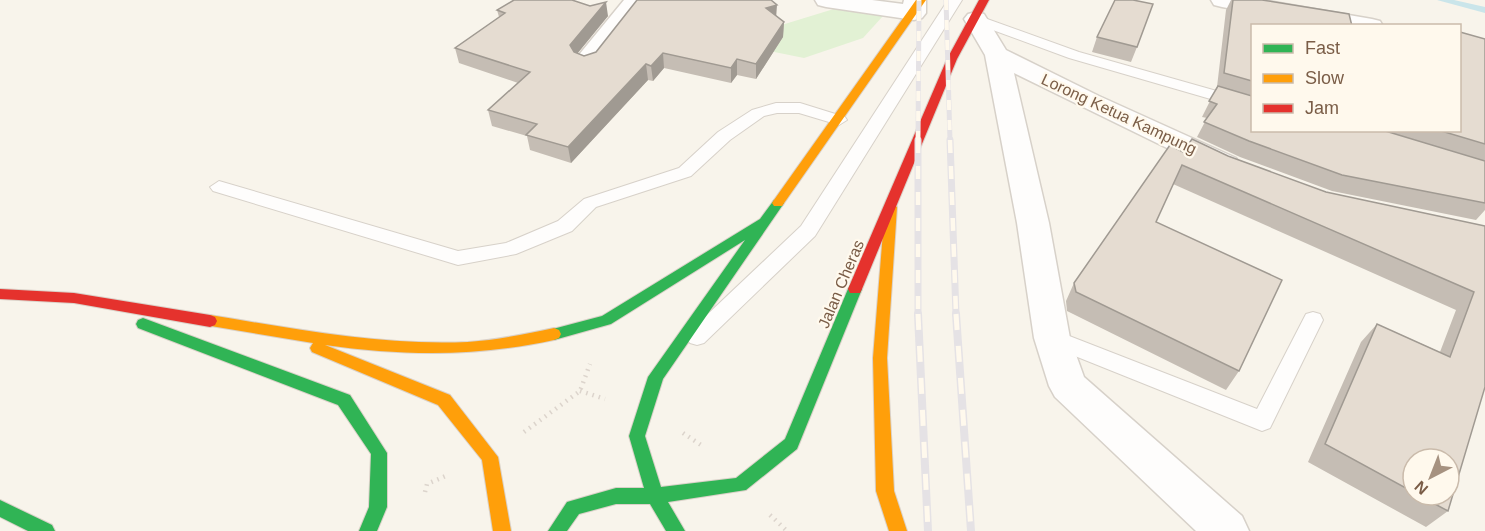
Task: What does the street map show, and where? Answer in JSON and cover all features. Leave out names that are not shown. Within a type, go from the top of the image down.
[{"type":"main road","points":[[676,531],[655,496],[637,436],[656,377],[764,222],[839,120],[917,4]]},
{"type":"main road","name":"Jalan Cheras","points":[[557,531],[573,508],[616,496],[655,496],[740,485],[791,444],[952,59],[971,6]]},
{"type":"main road","points":[[891,207],[880,358],[885,491],[898,531]]},
{"type":"main road","points":[[0,294],[74,298],[279,332],[430,350],[529,341],[606,320],[764,222]]},
{"type":"main road","points":[[74,298],[344,400],[379,453],[378,507],[368,531]]},
{"type":"main road","points":[[279,332],[444,400],[490,457],[502,531]]},
{"type":"main road","points":[[0,508],[46,531]]},
{"type":"street","points":[[587,61],[636,0]]},
{"type":"street","points":[[826,0],[917,4]]},
{"type":"street","points":[[1222,0],[1360,24]]},
{"type":"street","points":[[971,6],[997,55],[1033,223],[1052,338],[1068,386],[1227,531]]},
{"type":"street","name":"Lorong Ketua Kampung","points":[[997,55],[1090,102],[1250,174]]},
{"type":"lane","points":[[656,377],[808,231],[971,6],[1074,55],[1251,106]]},
{"type":"lane","points":[[219,187],[458,258],[509,249],[565,226],[590,203],[685,172],[724,136],[758,113],[776,108],[800,108],[839,120]]},
{"type":"lane","points":[[1052,338],[1262,422],[1313,320]]},
{"type":"green space","points":[[837,8],[883,16],[863,38],[804,58],[726,42]]},
{"type":"building","points":[[514,0],[572,0],[590,6],[606,2],[570,45],[574,52],[584,56],[596,52],[637,0],[771,0],[777,5],[766,8],[784,22],[756,64],[737,59],[731,68],[663,53],[651,66],[646,64],[568,147],[526,135],[537,124],[488,110],[530,72],[455,48],[505,13],[497,10]]},
{"type":"building","points":[[1115,0],[1133,0],[1153,4],[1137,47],[1097,37]]},
{"type":"building","points":[[1233,0],[1262,0],[1349,14],[1352,24],[1251,24],[1251,81],[1224,73]]},
{"type":"building","points":[[1461,32],[1485,39],[1485,144],[1445,132],[1461,132]]},
{"type":"building","points":[[1218,86],[1251,96],[1251,132],[1389,132],[1485,161],[1485,203],[1342,175],[1249,141],[1204,122],[1217,104],[1209,101]]},
{"type":"building","points":[[1192,139],[1228,156],[1326,192],[1485,226],[1485,387],[1461,467],[1461,447],[1401,447],[1401,485],[1325,444],[1377,324],[1450,357],[1474,292],[1182,165],[1156,222],[1282,280],[1239,371],[1076,292],[1074,283],[1170,145],[1183,152]]},
{"type":"waterway","points":[[1442,0],[1485,10]]},
{"type":"railway","points":[[918,141],[919,0]]},
{"type":"railway","points":[[946,0],[950,141]]},
{"type":"railway","points":[[950,140],[956,315]]},
{"type":"railway","points":[[918,141],[918,314]]},
{"type":"railway","points":[[918,314],[928,531]]},
{"type":"railway","points":[[956,314],[971,531]]},
{"type":"traffic: fast","points":[[676,531],[655,496],[637,436],[656,377],[778,203]]},
{"type":"traffic: fast","points":[[554,334],[606,320],[764,222]]},
{"type":"traffic: fast","points":[[557,531],[573,508],[616,496],[655,496],[740,485],[791,444],[855,289]]},
{"type":"traffic: fast","points":[[143,324],[344,400],[379,453],[378,507],[368,531]]},
{"type":"traffic: fast","points":[[0,508],[46,531]]},
{"type":"traffic: slow","points":[[778,203],[921,0]]},
{"type":"traffic: slow","points":[[891,207],[880,358],[885,491],[898,531]]},
{"type":"traffic: slow","points":[[210,321],[339,341],[426,348],[469,348],[512,343],[554,334]]},
{"type":"traffic: slow","points":[[317,348],[444,400],[490,457],[502,531]]},
{"type":"traffic: jam","points":[[855,289],[952,59],[984,0]]},
{"type":"traffic: jam","points":[[0,294],[74,298],[210,321]]}]
